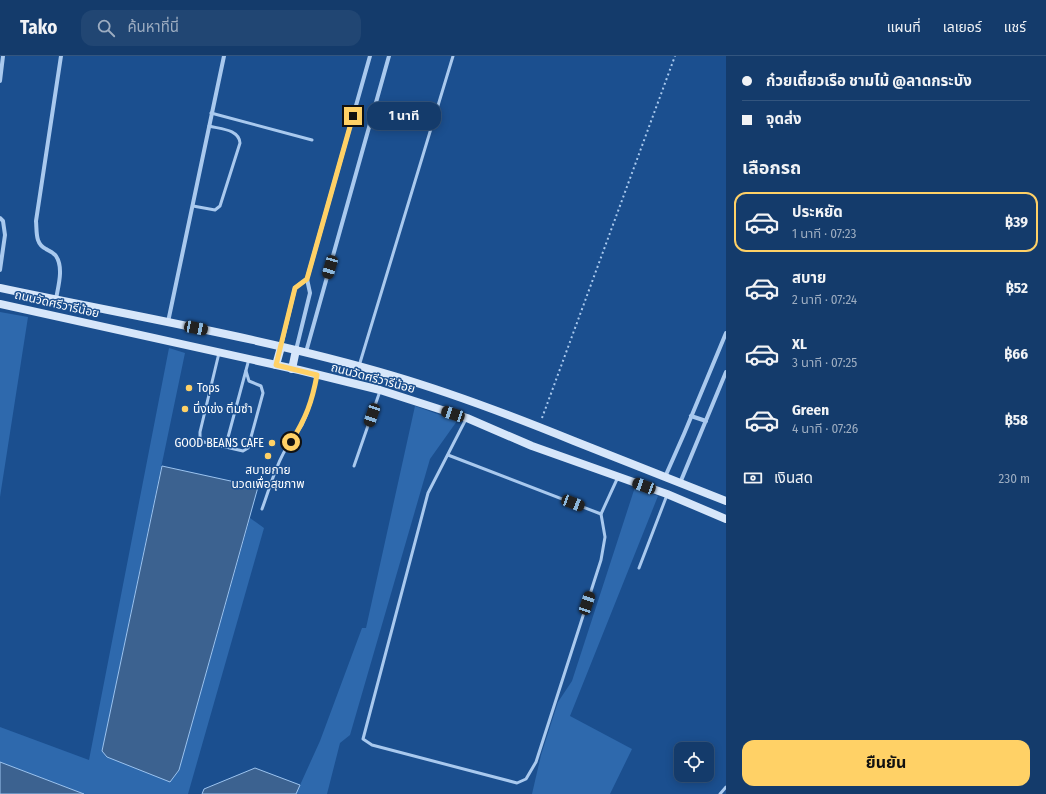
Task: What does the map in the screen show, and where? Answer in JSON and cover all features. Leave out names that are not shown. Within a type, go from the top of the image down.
[{"type":"main road","name":"ถนนวัดศรีวารีน้อย","points":[[0,288],[296,350],[359,366],[439,390],[539,427],[726,501]]},
{"type":"main road","name":"ถนนวัดศรีวารีน้อย","points":[[0,304],[276,365],[380,390],[467,418],[532,446],[668,494],[726,519]]},
{"type":"main road","points":[[276,365],[281,347]]},
{"type":"main road","points":[[292,369],[296,350]]},
{"type":"street","points":[[0,81],[3,56]]},
{"type":"street","points":[[56,300],[60,272],[59,266],[56,256],[41,247],[38,241],[36,221],[61,56]]},
{"type":"street","points":[[167,323],[224,56]]},
{"type":"street","points":[[296,350],[310,292],[307,279],[370,56]]},
{"type":"street","points":[[306,353],[390,56]]},
{"type":"street","points":[[0,218],[3,221],[4,235],[0,270]]},
{"type":"street","points":[[281,347],[295,288],[307,279]]},
{"type":"street","points":[[665,477],[726,333]]},
{"type":"street","points":[[680,483],[726,372]]},
{"type":"street","points":[[691,416],[706,421]]},
{"type":"lane","points":[[359,366],[453,56]]},
{"type":"lane","points":[[211,113],[312,140]]},
{"type":"lane","points":[[193,206],[215,210],[220,206],[240,143],[240,138],[235,133],[209,126]]},
{"type":"lane","points":[[219,353],[200,432],[200,438],[204,442],[243,451],[248,448],[263,392],[261,386],[249,381],[246,371]]},
{"type":"lane","points":[[218,446],[227,441],[249,359]]},
{"type":"lane","points":[[262,509],[277,466],[284,452],[302,426],[308,412],[313,397],[317,375]]},
{"type":"lane","points":[[354,466],[380,390]]},
{"type":"lane","points":[[467,418],[428,493],[363,739],[372,745],[518,783],[526,779],[536,762],[601,560],[605,537],[601,514],[618,477]]},
{"type":"lane","points":[[448,454],[601,514]]},
{"type":"lane","points":[[639,568],[668,494]]},
{"type":"lane","points":[[720,794],[726,787]]},
{"type":"path","points":[[539,427],[675,56]]},
{"type":"shaded area","points":[[0,312],[28,317],[0,497]]},
{"type":"shaded area","points":[[169,348],[185,353],[102,751],[179,770],[250,518],[264,528],[188,794],[84,794],[0,762],[0,727],[89,760]]},
{"type":"shaded area","points":[[415,406],[457,421],[430,459],[350,735],[340,743],[327,794],[296,794],[320,741],[362,628],[366,628]]},
{"type":"shaded area","points":[[162,466],[258,487],[179,770],[170,782],[107,757],[102,751]]},
{"type":"shaded area","points":[[635,487],[658,496],[570,716],[632,749],[610,794],[532,794],[541,755],[558,702],[572,681]]},
{"type":"shaded area","points":[[0,762],[84,794],[0,794]]},
{"type":"shaded area","points":[[255,768],[300,785],[296,794],[202,794],[204,789]]},
{"type":"place","name":"Tops","points":[[189,388]]},
{"type":"place","name":"นึ่งเข่ง ติ่มซำ","points":[[185,409]]},
{"type":"place","name":"GOOD BEANS CAFE","points":[[272,443]]},
{"type":"place","name":"สบายกาย นวดเพื่อสุขภาพ","points":[[268,456]]},
{"type":"route","points":[[291,442],[302,426],[308,412],[313,397],[317,375],[276,365],[295,288],[307,279],[353,116]]}]
